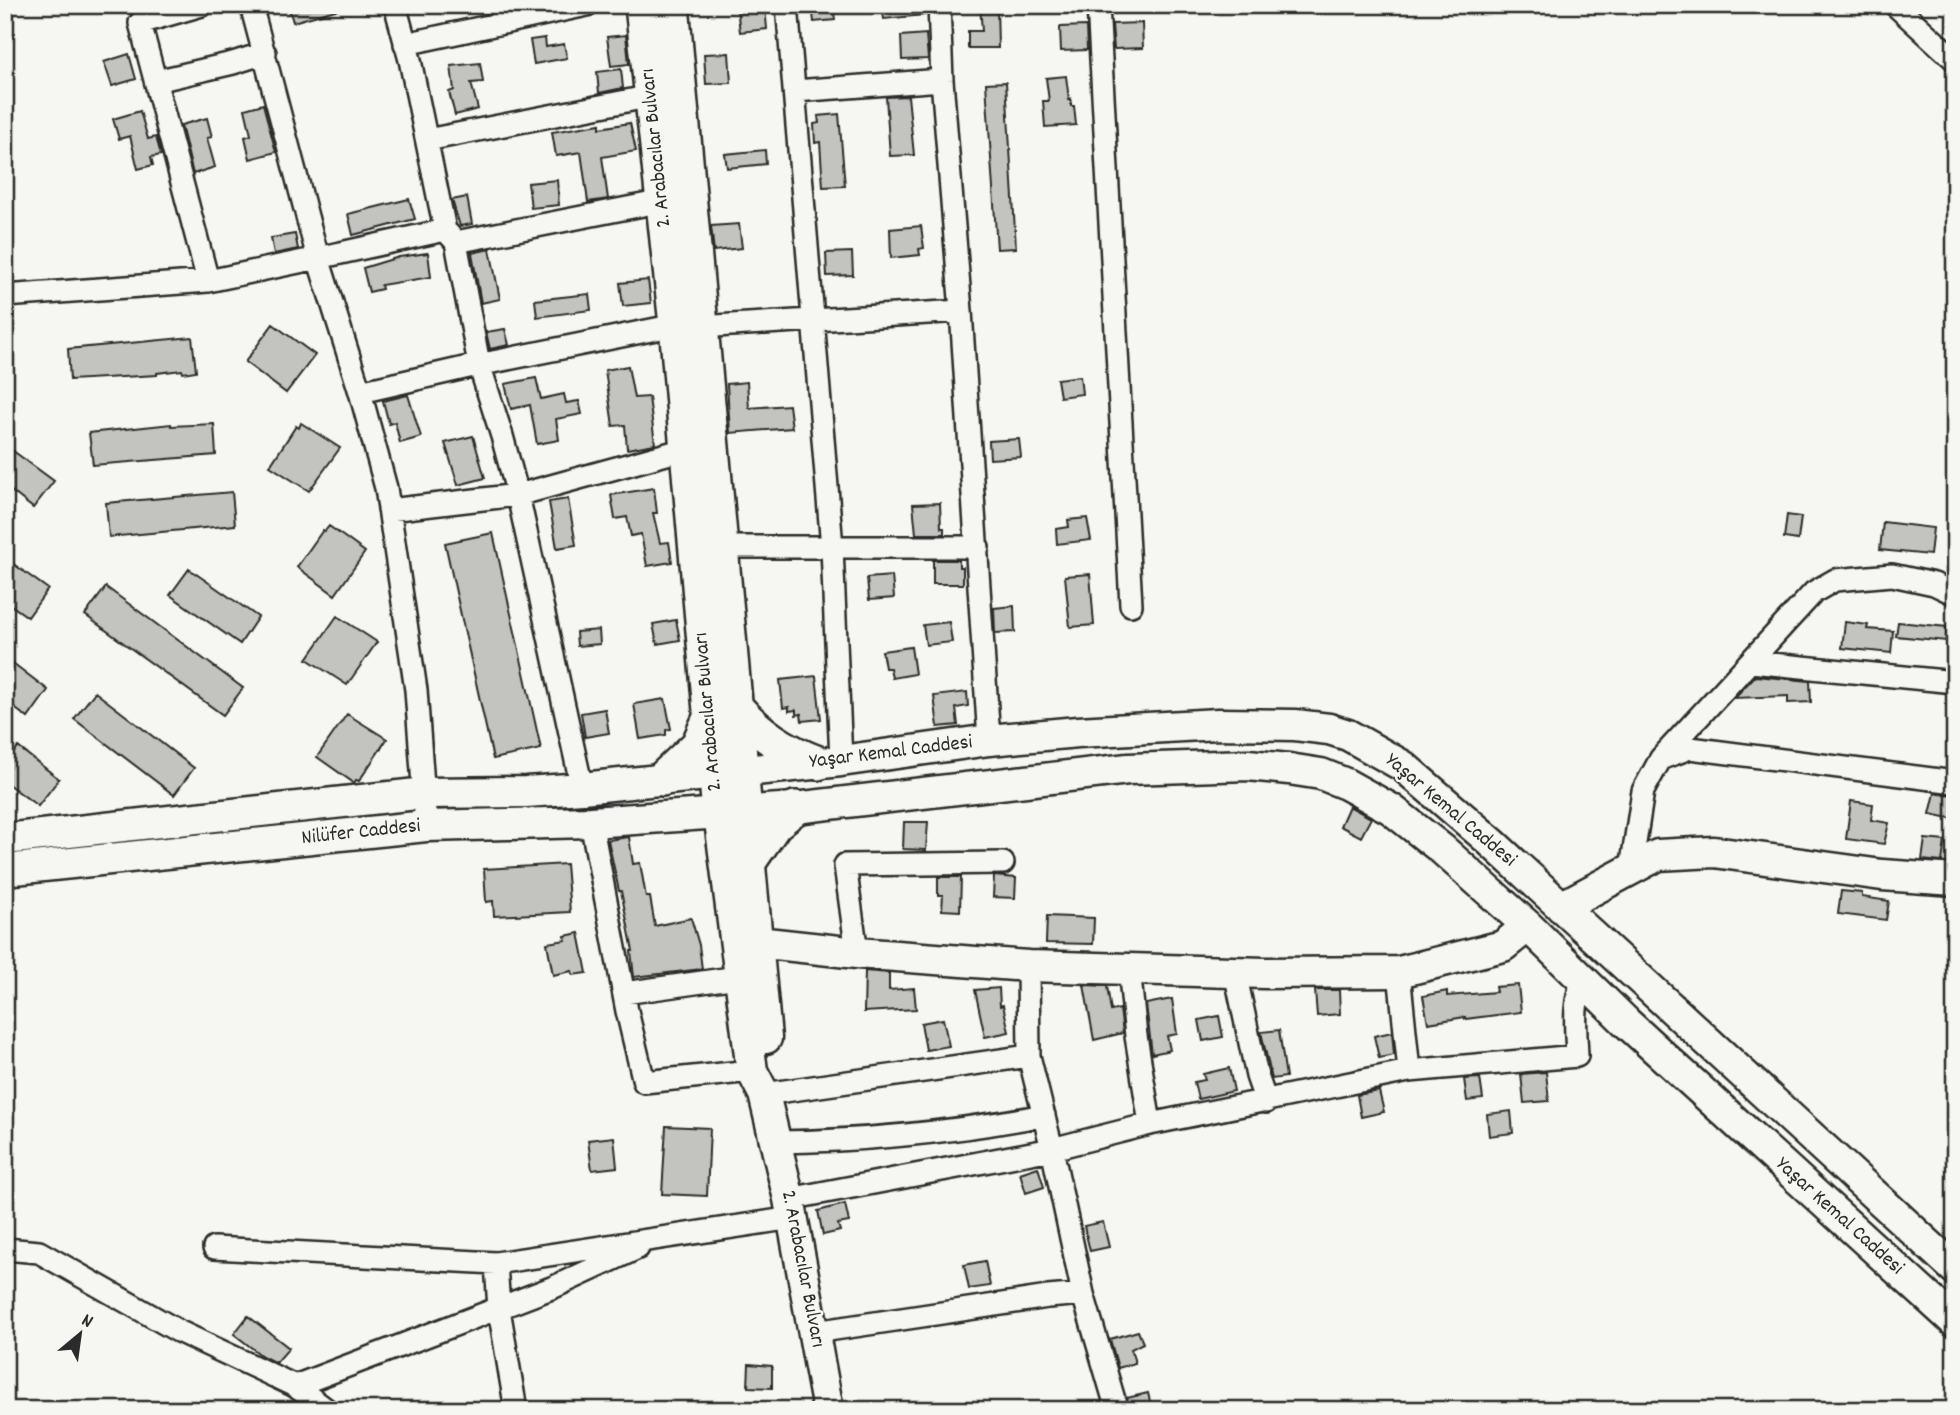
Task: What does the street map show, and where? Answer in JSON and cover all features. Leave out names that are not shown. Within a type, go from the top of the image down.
[{"type":"main road","name":"2. Arabacılar Bulvarı","points":[[642,5],[663,201],[687,326],[685,449],[722,712]]},
{"type":"main road","points":[[672,5],[687,326],[732,813]]},
{"type":"main road","points":[[722,712],[751,725],[791,753],[829,762]]},
{"type":"main road","points":[[662,779],[698,745],[722,712]]},
{"type":"main road","points":[[737,863],[775,824],[795,808]]},
{"type":"street","points":[[202,5],[140,23],[208,281]]},
{"type":"street","points":[[251,5],[318,258],[360,392],[386,488],[416,690],[426,793],[426,826]]},
{"type":"street","points":[[395,5],[479,365],[518,495],[582,788]]},
{"type":"street","points":[[405,44],[587,5]]},
{"type":"street","points":[[787,5],[832,547],[829,762]]},
{"type":"street","points":[[939,5],[942,80],[978,547],[989,740]]},
{"type":"street","points":[[1098,5],[1131,605]]},
{"type":"street","points":[[1895,5],[1955,60]]},
{"type":"street","points":[[156,81],[233,63],[265,52]]},
{"type":"street","points":[[794,91],[942,80]]},
{"type":"street","points":[[427,140],[652,96]]},
{"type":"street","points":[[5,296],[208,281],[318,258],[663,201]]},
{"type":"street","points":[[360,392],[479,365],[687,326],[961,311]]},
{"type":"street","points":[[389,510],[518,495],[685,449]]},
{"type":"street","points":[[727,547],[978,547]]},
{"type":"street","points":[[1631,869],[1643,791],[1661,758],[1814,592],[1835,580],[1892,575],[1934,584],[1955,594]]},
{"type":"street","points":[[1751,662],[1955,682]]},
{"type":"street","name":"Yaşar Kemal Caddesi","points":[[5,839],[426,793],[582,788],[1078,732],[1218,724],[1294,725],[1329,729],[1366,743],[1403,766],[1491,842],[1955,1269]]},
{"type":"street","points":[[1661,758],[1690,748],[1955,782]]},
{"type":"street","name":"Yaşar Kemal Caddesi","points":[[732,813],[1128,769],[1248,765],[1321,774],[1346,784],[1391,810],[1443,850],[1955,1322]]},
{"type":"street","points":[[732,813],[737,863],[757,942],[769,1063],[758,1083]]},
{"type":"street","name":"Nilüfer Caddesi","points":[[5,870],[426,826],[591,822],[732,813]]},
{"type":"street","points":[[668,816],[737,863]]},
{"type":"street","points":[[591,822],[644,1082],[758,1083],[1029,1056]]},
{"type":"street","points":[[1561,907],[1658,855],[1714,852],[1882,875],[1955,880]]},
{"type":"street","name":"2. Arabacılar Bulvarı","points":[[737,863],[738,977],[758,1083],[790,1209],[828,1410]]},
{"type":"street","points":[[857,953],[845,865],[1003,863]]},
{"type":"street","points":[[757,942],[857,953],[1028,966],[1399,972],[1503,946],[1528,926]]},
{"type":"street","points":[[1028,966],[1029,1056],[1083,1294],[1117,1410]]},
{"type":"street","points":[[1129,968],[1136,1036],[1150,1124]]},
{"type":"street","points":[[1235,971],[1257,1076],[1266,1102]]},
{"type":"street","points":[[1399,972],[1409,1071]]},
{"type":"street","points":[[624,993],[738,977]]},
{"type":"street","points":[[214,1248],[496,1263],[659,1238],[1052,1149],[1150,1124],[1409,1071],[1577,1056],[1575,1005],[1584,978]]},
{"type":"street","points":[[775,1142],[900,1136],[994,1125],[1044,1115]]},
{"type":"street","points":[[295,1387],[554,1287],[659,1238]]},
{"type":"street","points":[[5,1249],[39,1252],[178,1331],[295,1387],[327,1410]]},
{"type":"street","points":[[496,1263],[499,1308],[516,1410]]},
{"type":"street","points":[[815,1332],[1083,1294]]},
{"type":"building","points":[[288,5],[338,5],[339,9],[293,22]]},
{"type":"building","points":[[812,5],[833,5],[835,20],[814,22]]},
{"type":"building","points":[[882,5],[923,5],[924,15],[884,19]]},
{"type":"building","points":[[980,5],[997,5],[998,48],[968,48],[968,31],[982,31]]},
{"type":"building","points":[[765,6],[767,29],[740,32],[737,9]]},
{"type":"building","points":[[1142,23],[1143,48],[1114,49],[1112,24]]},
{"type":"building","points":[[1086,26],[1087,50],[1061,51],[1060,27]]},
{"type":"building","points":[[926,34],[928,59],[902,60],[901,36]]},
{"type":"building","points":[[626,35],[629,64],[611,66],[607,37]]},
{"type":"building","points":[[545,38],[546,47],[564,44],[567,58],[534,64],[530,40]]},
{"type":"building","points":[[729,53],[731,83],[706,84],[704,54]]},
{"type":"building","points":[[129,54],[136,79],[112,86],[104,62]]},
{"type":"building","points":[[480,63],[483,82],[471,83],[478,109],[455,115],[449,92],[454,90],[451,66]]},
{"type":"building","points":[[621,69],[623,88],[599,93],[597,72]]},
{"type":"building","points":[[1066,76],[1076,125],[1045,127],[1043,101],[1049,101],[1046,78]]},
{"type":"building","points":[[1006,82],[1016,248],[997,249],[986,83]]},
{"type":"building","points":[[908,96],[914,155],[890,156],[886,97]]},
{"type":"building","points":[[263,104],[276,152],[250,159],[245,137],[251,135],[245,109]]},
{"type":"building","points":[[140,111],[148,139],[156,137],[161,155],[151,157],[153,165],[138,169],[130,136],[119,139],[113,119]]},
{"type":"building","points":[[839,114],[845,186],[823,187],[820,142],[815,143],[814,124],[819,123],[818,116]]},
{"type":"building","points":[[207,118],[212,137],[207,138],[215,167],[193,174],[181,125]]},
{"type":"building","points":[[630,123],[636,151],[602,157],[608,199],[588,202],[581,152],[556,156],[552,132],[600,124],[600,128]]},
{"type":"building","points":[[765,150],[766,164],[727,168],[725,154]]},
{"type":"building","points":[[557,180],[559,205],[531,208],[528,183]]},
{"type":"building","points":[[467,197],[472,224],[460,226],[452,200]]},
{"type":"building","points":[[409,199],[415,219],[353,235],[348,214]]},
{"type":"building","points":[[739,224],[742,248],[714,251],[711,226]]},
{"type":"building","points":[[921,226],[924,248],[919,249],[920,255],[891,258],[890,229]]},
{"type":"building","points":[[295,234],[298,249],[274,254],[271,238]]},
{"type":"building","points":[[490,249],[500,299],[481,303],[472,253]]},
{"type":"building","points":[[852,252],[853,275],[827,276],[826,253]]},
{"type":"building","points":[[428,253],[431,277],[381,285],[382,289],[369,292],[363,268],[399,257]]},
{"type":"building","points":[[648,280],[651,303],[623,306],[620,283]]},
{"type":"building","points":[[589,294],[591,310],[537,317],[535,300]]},
{"type":"building","points":[[273,324],[315,355],[286,393],[245,362]]},
{"type":"building","points":[[505,329],[509,345],[490,349],[486,332]]},
{"type":"building","points":[[192,337],[196,371],[70,380],[68,349]]},
{"type":"building","points":[[628,366],[634,398],[649,397],[655,444],[627,449],[625,425],[613,426],[605,370]]},
{"type":"building","points":[[1080,376],[1082,394],[1060,397],[1057,379]]},
{"type":"building","points":[[536,378],[541,399],[564,394],[566,403],[579,401],[582,414],[556,419],[559,440],[537,444],[530,405],[511,409],[505,384]]},
{"type":"building","points":[[747,382],[749,408],[789,405],[792,428],[730,433],[727,384]]},
{"type":"building","points":[[408,395],[421,437],[400,443],[395,422],[389,424],[383,401]]},
{"type":"building","points":[[301,423],[340,448],[309,491],[270,466],[296,426],[299,428]]},
{"type":"building","points":[[171,424],[214,424],[216,455],[93,465],[89,433]]},
{"type":"building","points":[[473,436],[485,478],[458,485],[445,443]]},
{"type":"building","points":[[1019,439],[1021,457],[990,459],[989,441]]},
{"type":"building","points":[[5,445],[54,481],[33,508],[5,486]]},
{"type":"building","points":[[654,488],[657,513],[653,513],[660,543],[669,542],[672,562],[647,566],[641,534],[631,536],[627,517],[615,519],[611,495]]},
{"type":"building","points":[[232,492],[235,525],[109,537],[106,503]]},
{"type":"building","points":[[568,499],[576,545],[557,548],[549,502]]},
{"type":"building","points":[[940,503],[941,528],[944,528],[944,534],[916,534],[913,504]]},
{"type":"building","points":[[1787,515],[1801,517],[1798,540],[1784,538]]},
{"type":"building","points":[[1087,518],[1091,540],[1057,544],[1056,529],[1069,527],[1068,520]]},
{"type":"building","points":[[1883,522],[1933,528],[1930,555],[1880,550]]},
{"type":"building","points":[[329,526],[365,552],[335,595],[297,567],[323,530]]},
{"type":"building","points":[[493,533],[541,749],[493,759],[445,543]]},
{"type":"building","points":[[5,558],[48,589],[28,617],[5,601]]},
{"type":"building","points":[[933,560],[959,560],[959,567],[963,567],[963,584],[933,584]]},
{"type":"building","points":[[189,569],[258,617],[240,644],[170,595]]},
{"type":"building","points":[[1090,574],[1094,625],[1070,627],[1065,576]]},
{"type":"building","points":[[892,576],[894,598],[869,600],[867,578]]},
{"type":"building","points":[[106,587],[243,688],[223,715],[85,615]]},
{"type":"building","points":[[1014,606],[1015,632],[995,633],[994,608]]},
{"type":"building","points":[[337,616],[377,642],[347,685],[307,659]]},
{"type":"building","points":[[676,620],[680,640],[657,644],[653,624]]},
{"type":"building","points":[[949,622],[952,642],[926,645],[923,625]]},
{"type":"building","points":[[1845,622],[1868,625],[1867,629],[1893,631],[1891,653],[1842,648]]},
{"type":"building","points":[[1898,622],[1947,627],[1946,641],[1896,636]]},
{"type":"building","points":[[599,630],[600,644],[577,646],[576,632]]},
{"type":"building","points":[[911,647],[915,674],[892,678],[890,668],[885,668],[882,651]]},
{"type":"building","points":[[5,657],[48,690],[28,718],[5,701]]},
{"type":"building","points":[[816,676],[821,719],[802,721],[801,714],[796,715],[796,710],[783,708],[780,680]]},
{"type":"building","points":[[1755,676],[1810,681],[1811,702],[1788,703],[1788,696],[1734,698]]},
{"type":"building","points":[[95,692],[194,768],[174,795],[74,719]]},
{"type":"building","points":[[967,692],[968,706],[956,708],[958,725],[938,727],[934,696]]},
{"type":"building","points":[[665,699],[671,729],[666,730],[666,735],[640,739],[634,704]]},
{"type":"building","points":[[605,709],[609,733],[585,737],[581,713]]},
{"type":"building","points":[[347,714],[387,739],[359,781],[354,783],[317,757]]},
{"type":"building","points":[[5,743],[15,751],[18,747],[59,779],[38,806],[5,782]]},
{"type":"building","points":[[1935,793],[1955,795],[1955,819],[1930,814]]},
{"type":"building","points":[[1851,801],[1873,804],[1871,820],[1889,823],[1884,844],[1846,839]]},
{"type":"building","points":[[1349,806],[1371,818],[1361,837],[1340,826]]},
{"type":"building","points":[[904,822],[928,822],[926,850],[903,849]]},
{"type":"building","points":[[629,837],[633,864],[640,863],[655,926],[691,918],[699,945],[702,969],[634,977],[633,951],[608,840]]},
{"type":"building","points":[[1925,839],[1945,841],[1942,862],[1922,860]]},
{"type":"building","points":[[566,864],[570,912],[494,916],[493,901],[486,902],[484,869]]},
{"type":"building","points":[[994,876],[1016,878],[1015,898],[993,897]]},
{"type":"building","points":[[938,877],[961,877],[960,911],[942,910],[943,895],[938,895]]},
{"type":"building","points":[[1841,891],[1862,893],[1862,897],[1889,901],[1886,920],[1838,914]]},
{"type":"building","points":[[1047,916],[1094,918],[1093,944],[1046,943]]},
{"type":"building","points":[[579,933],[587,973],[573,975],[572,971],[553,975],[547,943],[566,940],[565,936]]},
{"type":"building","points":[[865,971],[889,973],[889,990],[914,988],[916,1009],[864,1012]]},
{"type":"building","points":[[1084,985],[1107,986],[1111,1011],[1120,1009],[1123,1033],[1094,1040]]},
{"type":"building","points":[[1518,985],[1521,1012],[1428,1023],[1423,996],[1447,991],[1447,996],[1496,992],[1495,987]]},
{"type":"building","points":[[999,988],[1000,1006],[1003,1005],[1009,1032],[985,1037],[975,990]]},
{"type":"building","points":[[1315,990],[1339,990],[1340,1014],[1317,1016]]},
{"type":"building","points":[[1172,999],[1177,1034],[1167,1036],[1170,1050],[1152,1054],[1146,1004]]},
{"type":"building","points":[[1219,1016],[1223,1037],[1203,1041],[1199,1020]]},
{"type":"building","points":[[943,1019],[949,1046],[926,1050],[921,1023]]},
{"type":"building","points":[[1279,1030],[1286,1077],[1272,1079],[1261,1032]]},
{"type":"building","points":[[1392,1032],[1394,1055],[1379,1058],[1374,1036]]},
{"type":"building","points":[[1229,1068],[1234,1091],[1198,1099],[1194,1082],[1205,1080],[1203,1074]]},
{"type":"building","points":[[1546,1072],[1549,1101],[1524,1103],[1521,1074]]},
{"type":"building","points":[[1480,1078],[1483,1099],[1467,1101],[1464,1079]]},
{"type":"building","points":[[1379,1091],[1384,1112],[1361,1117],[1357,1095]]},
{"type":"building","points":[[1511,1111],[1513,1133],[1489,1136],[1487,1114]]},
{"type":"building","points":[[666,1126],[710,1128],[707,1196],[662,1194]]},
{"type":"building","points":[[614,1137],[617,1167],[592,1170],[588,1140]]},
{"type":"building","points":[[1038,1167],[1044,1187],[1026,1193],[1020,1173]]},
{"type":"building","points":[[845,1204],[849,1222],[838,1224],[840,1231],[823,1235],[818,1211]]},
{"type":"building","points":[[1103,1222],[1109,1247],[1090,1251],[1084,1226]]},
{"type":"building","points":[[985,1261],[990,1286],[969,1289],[964,1265]]},
{"type":"building","points":[[248,1316],[289,1348],[276,1363],[262,1356],[234,1334]]},
{"type":"building","points":[[1138,1331],[1143,1343],[1131,1349],[1135,1363],[1118,1368],[1110,1339]]},
{"type":"building","points":[[749,1364],[772,1366],[772,1388],[748,1387]]},
{"type":"building","points":[[1148,1393],[1152,1410],[1130,1410],[1127,1398]]}]
